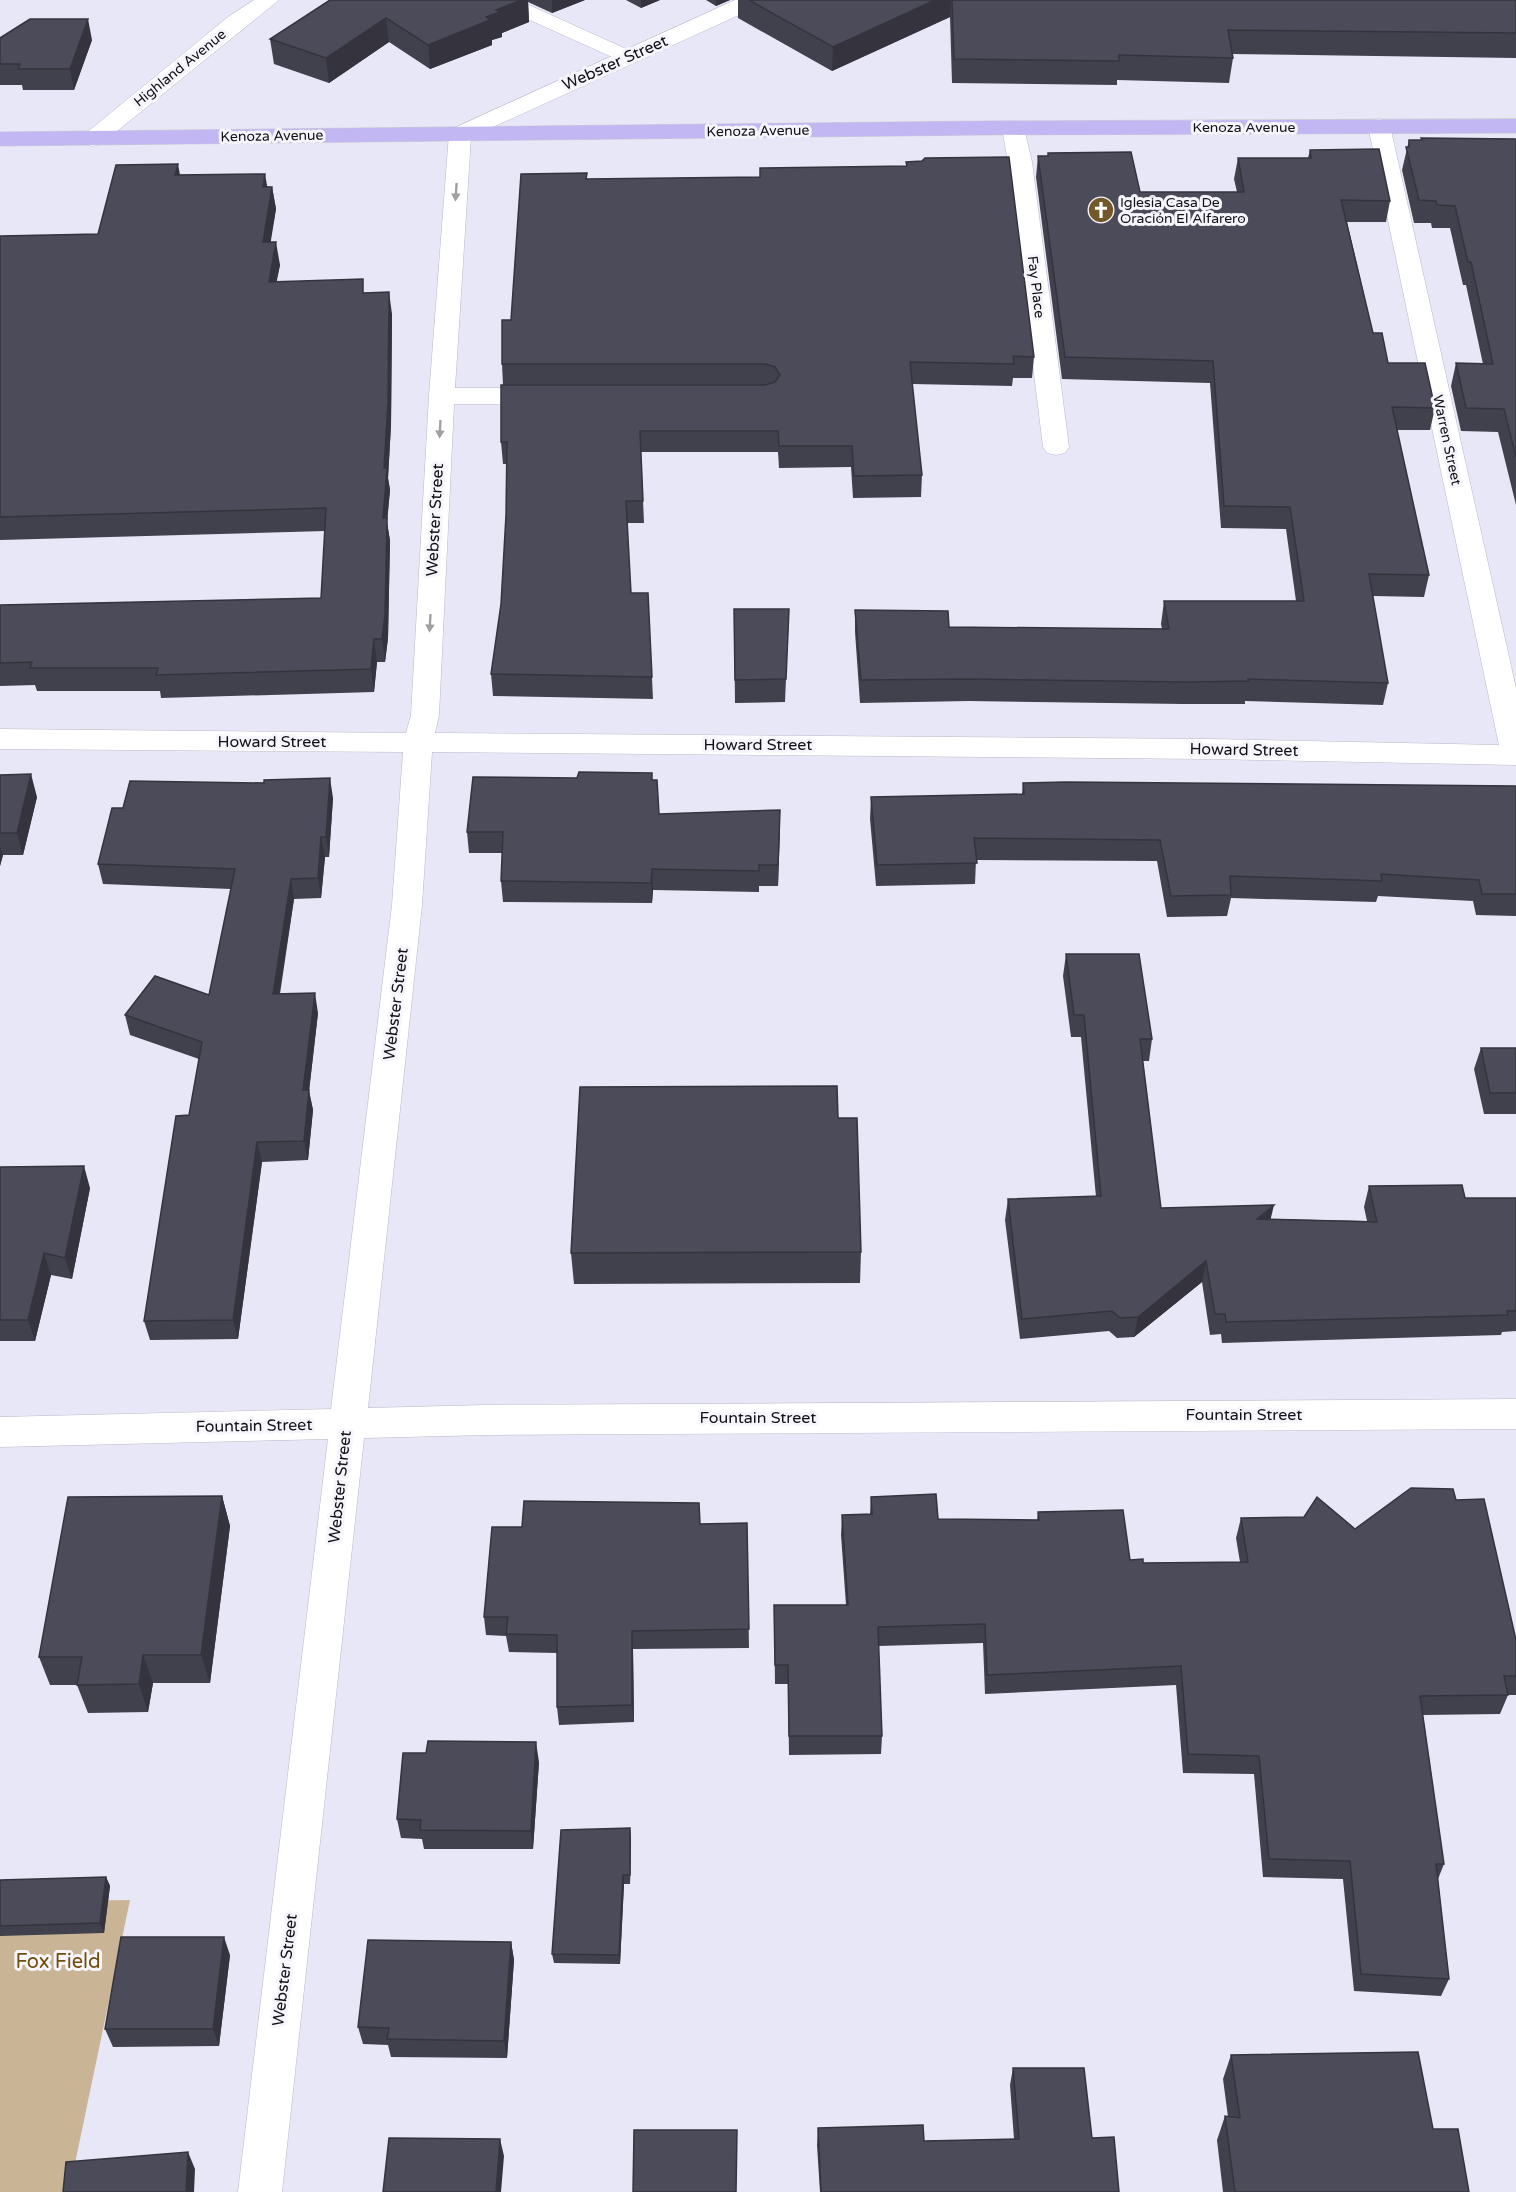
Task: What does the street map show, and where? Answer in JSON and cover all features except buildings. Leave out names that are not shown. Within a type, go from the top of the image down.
[{"type":"main road","name":"Kenoza Avenue","points":[[0,140],[1013,128],[1516,126]]},
{"type":"street","name":"Highland Avenue","points":[[93,139],[236,22],[268,0]]},
{"type":"street","name":"Webster Street","points":[[260,2192],[407,905],[418,743],[425,715],[442,396],[460,134],[753,0]]},
{"type":"street","name":"Warren Street","points":[[1379,126],[1516,755]]},
{"type":"street","name":"Fay Place","points":[[1013,128],[1020,162],[1056,447]]},
{"type":"street","points":[[442,396],[573,396]]},
{"type":"street","name":"Howard Street","points":[[0,739],[1197,748],[1516,755]]},
{"type":"street","name":"Fountain Street","points":[[0,1432],[485,1420],[1516,1414]]},
{"type":"lane","points":[[501,0],[628,57]]},
{"type":"green space","name":"Fox Field","points":[[130,1900],[69,2192],[0,2192],[0,1902]]},
{"type":"place","name":"Iglesia Casa De Oración El Alfarero","points":[[1101,210]]}]
